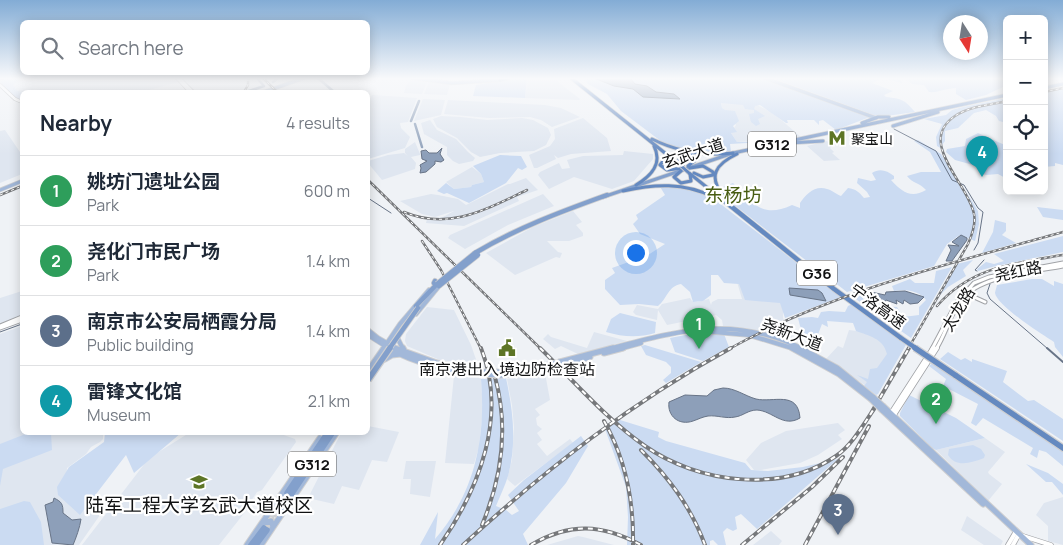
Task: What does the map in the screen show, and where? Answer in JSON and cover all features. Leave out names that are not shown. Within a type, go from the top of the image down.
[{"type":"highway","name":"宁洛高速","points":[[604,103],[651,140]]},
{"type":"highway","name":"宁洛高速","points":[[607,103],[742,216],[834,289],[955,374],[1063,446]]},
{"type":"highway","name":"玄武大道","points":[[735,154],[785,144],[882,120],[969,103]]},
{"type":"highway","name":"玄武大道","points":[[882,120],[974,103]]},
{"type":"highway","points":[[892,126],[944,110]]},
{"type":"highway","points":[[862,126],[858,124],[920,113]]},
{"type":"highway","points":[[849,128],[871,119],[868,115]]},
{"type":"highway","name":"玄武大道","points":[[436,286],[477,254],[516,231],[636,185],[685,168],[735,154],[862,126]]},
{"type":"highway","points":[[651,140],[675,150],[712,155],[735,154]]},
{"type":"highway","points":[[636,185],[654,170],[658,158],[658,152],[651,140]]},
{"type":"highway","points":[[785,144],[823,141]]},
{"type":"highway","points":[[682,154],[691,154],[697,158],[695,163],[685,168],[679,158],[682,154]]},
{"type":"highway","points":[[734,206],[720,193],[715,184],[714,177],[717,168],[723,161],[735,154]]},
{"type":"highway","points":[[685,168],[667,170],[659,164],[662,161],[668,160],[685,168],[703,177],[710,176],[713,172],[703,166],[685,168]]},
{"type":"highway","name":"玄武大道","points":[[605,197],[685,168]]},
{"type":"highway","name":"宁洛高速","points":[[685,168],[835,288],[902,337]]},
{"type":"highway","points":[[623,191],[657,184],[684,186],[713,196],[742,216]]},
{"type":"highway","name":"G312","points":[[370,373],[417,307],[436,286]]},
{"type":"highway","name":"G312","points":[[370,379],[417,307]]},
{"type":"highway","name":"G312","points":[[288,496],[326,435]]},
{"type":"highway","name":"G312","points":[[288,496],[331,435]]},
{"type":"highway","points":[[251,545],[266,528]]},
{"type":"highway","points":[[256,545],[266,528]]},
{"type":"main road","points":[[836,103],[882,120]]},
{"type":"main road","points":[[836,103],[882,120]]},
{"type":"main road","points":[[0,189],[20,181]]},
{"type":"main road","name":"尧红路","points":[[975,284],[1063,264]]},
{"type":"main road","name":"太龙路","points":[[892,414],[938,346],[956,308],[975,284]]},
{"type":"main road","name":"太龙路","points":[[892,414],[935,344],[957,302],[975,284]]},
{"type":"main road","points":[[370,379],[436,286]]},
{"type":"main road","points":[[370,368],[410,310],[436,286]]},
{"type":"main road","points":[[965,296],[974,297],[985,302]]},
{"type":"main road","points":[[0,327],[20,320]]},
{"type":"main road","name":"尧新大道","points":[[385,344],[445,369],[501,373],[547,367],[681,333],[704,330],[751,334],[776,340],[818,359],[873,398],[1018,534]]},
{"type":"main road","points":[[370,332],[385,344]]},
{"type":"main road","points":[[370,336],[385,344]]},
{"type":"main road","points":[[385,358],[404,353],[398,338]]},
{"type":"main road","name":"尧新大道","points":[[883,408],[892,414],[1029,545]]},
{"type":"main road","points":[[261,545],[266,528],[288,496],[322,435]]},
{"type":"main road","points":[[247,545],[266,528],[335,435]]},
{"type":"main road","points":[[1008,545],[1018,534]]},
{"type":"main road","points":[[1013,545],[1018,534]]},
{"type":"main road","points":[[1018,534],[1051,545]]},
{"type":"shaded area","points":[[370,103],[415,103],[408,122],[400,123],[401,128],[410,137],[405,148],[370,158]]},
{"type":"shaded area","points":[[421,103],[444,103],[441,115],[414,121]]},
{"type":"shaded area","points":[[447,103],[515,103],[561,108],[580,117],[552,127],[541,120],[530,117],[489,118],[444,114]]},
{"type":"shaded area","points":[[615,103],[721,103],[722,108],[725,110],[735,111],[739,121],[733,126],[737,132],[731,133],[737,142],[764,142],[730,144],[731,152],[725,154],[687,152],[662,142],[621,111]]},
{"type":"shaded area","points":[[721,103],[753,103],[773,113],[801,137],[767,144],[763,141],[737,142],[731,133],[736,125],[722,108]]},
{"type":"shaded area","points":[[726,103],[832,103],[870,117],[836,130],[823,120],[819,121],[819,125],[814,120],[787,120],[788,123],[786,123],[760,105],[755,106],[754,109],[765,116],[758,119],[760,124],[756,126],[751,122],[749,114],[754,113],[754,110],[745,109],[743,105]]},
{"type":"shaded area","points":[[842,103],[907,103],[915,112],[879,117]]},
{"type":"shaded area","points":[[980,103],[994,103],[984,106],[1003,103],[1003,122],[986,110],[974,113],[958,128],[945,131],[945,141],[942,145],[944,150],[937,146],[936,137],[942,124],[924,119],[946,115],[952,110]]},
{"type":"shaded area","points":[[1048,103],[1063,103],[1063,165],[1055,163],[1055,166],[1048,167]]},
{"type":"shaded area","points":[[441,116],[487,120],[522,118],[533,120],[548,128],[551,135],[546,145],[534,151],[500,153],[480,157],[471,152],[457,138],[437,127],[433,119]]},
{"type":"shaded area","points":[[583,118],[607,138],[611,151],[571,154],[558,158],[554,155],[556,159],[534,168],[529,155],[550,146],[555,139],[554,129]]},
{"type":"shaded area","points":[[430,120],[437,130],[456,139],[475,158],[473,161],[459,164],[453,161],[447,155],[447,147],[424,134],[421,123]]},
{"type":"shaded area","points":[[5,130],[20,152],[20,175],[0,183],[0,131]]},
{"type":"shaded area","points":[[978,133],[1003,144],[1003,177],[998,174],[983,174],[984,168],[955,160],[946,152],[947,149],[965,146],[966,139]]},
{"type":"shaded area","points":[[918,140],[941,154],[978,211],[979,224],[975,241],[960,235],[947,244],[934,266],[847,292],[733,204],[718,189],[733,183],[758,207],[773,210],[792,205],[800,208],[800,203],[805,196],[819,188],[829,190],[841,196],[848,188],[851,188],[864,198],[870,197],[857,183],[858,178],[871,181],[876,180],[872,173],[880,170],[889,172],[894,176],[894,179],[891,180],[903,191],[911,194],[921,193],[926,190],[907,176],[921,172],[941,172],[930,152],[914,141]]},
{"type":"shaded area","points":[[827,141],[832,146],[830,148],[834,152],[832,153],[840,160],[824,161],[807,146]]},
{"type":"shaded area","points":[[415,142],[420,155],[411,157],[416,163],[415,169],[382,180],[370,165],[370,160],[388,155],[404,153],[408,156],[405,153],[405,149]]},
{"type":"shaded area","points":[[442,148],[440,154],[444,160],[441,162],[435,161],[435,164],[426,172],[420,173],[420,165],[427,161],[422,159],[421,151],[426,150],[429,153],[437,153]]},
{"type":"shaded area","points":[[624,151],[653,154],[653,159],[634,181],[612,189],[574,177],[549,189],[538,175],[540,172],[559,163],[562,169],[570,168],[567,160],[583,156],[623,155]]},
{"type":"shaded area","points":[[500,155],[521,156],[527,167],[522,170],[518,168],[506,183],[469,203],[447,193],[444,194],[437,191],[446,183],[454,189],[471,187],[472,185],[484,182],[481,174],[473,166]]},
{"type":"shaded area","points":[[472,167],[481,174],[484,182],[472,185],[471,187],[454,189],[446,182]]},
{"type":"shaded area","points":[[526,178],[538,190],[517,197],[519,201],[464,226],[426,223],[427,219],[443,217],[454,211],[435,217],[422,214],[400,201],[431,194],[458,199],[466,205],[508,184]]},
{"type":"shaded area","points":[[659,185],[692,190],[714,199],[841,297],[785,318],[780,303],[745,300],[739,284],[724,283],[718,275],[711,275],[711,295],[703,301],[693,302],[690,292],[681,284],[673,287],[658,306],[620,305],[605,289],[605,280],[615,273],[612,268],[648,255],[665,244],[640,234],[633,224],[638,219],[636,215],[665,195]]},
{"type":"shaded area","points":[[543,194],[554,206],[508,225],[465,249],[448,238],[450,235]]},
{"type":"shaded area","points":[[1037,207],[1063,210],[1063,220],[1043,217]]},
{"type":"shaded area","points":[[573,211],[582,222],[576,225],[583,233],[583,236],[569,241],[547,241],[558,252],[562,253],[560,258],[556,257],[515,275],[486,253],[533,227]]},
{"type":"shaded area","points":[[995,220],[1006,223],[1006,231],[1002,235],[1016,243],[982,253],[993,232]]},
{"type":"shaded area","points":[[961,235],[967,238],[967,240],[952,261],[946,261],[951,250],[948,245],[959,246],[952,242]]},
{"type":"shaded area","points":[[1063,236],[1063,252],[978,271],[977,269],[986,262],[994,264],[1004,261],[994,254]]},
{"type":"shaded area","points":[[973,260],[963,270],[966,276],[948,287],[937,298],[957,264]]},
{"type":"shaded area","points":[[952,267],[911,338],[853,297],[860,295],[870,306],[897,307],[903,317],[919,315],[919,307],[926,300],[920,294],[912,291],[894,291],[892,286],[910,279],[915,283],[934,283],[936,271]]},
{"type":"shaded area","points":[[1042,279],[1054,286],[1054,281],[1063,284],[1063,357],[1055,347],[1054,342],[1012,312],[998,299],[995,293],[997,285]]},
{"type":"shaded area","points":[[737,282],[783,304],[783,318],[794,342],[756,331],[723,326],[722,320],[716,315],[667,325],[658,310],[657,320],[636,315],[633,312],[637,305],[658,309],[662,304],[690,298],[692,301],[697,302],[709,299],[711,305],[712,302],[718,299],[742,299]]},
{"type":"shaded area","points":[[789,288],[818,290],[826,301],[790,295]]},
{"type":"shaded area","points":[[905,291],[924,297],[918,303],[910,304],[904,300],[903,304],[896,300],[897,304],[886,300],[884,303],[873,302],[866,296],[871,292],[885,295],[886,292]]},
{"type":"shaded area","points":[[20,292],[20,317],[0,323],[0,298]]},
{"type":"shaded area","points":[[852,304],[907,343],[876,395],[864,386],[867,382],[857,375],[868,379],[870,369],[877,368],[887,354],[879,341],[856,331],[853,323],[827,321],[828,327],[822,324],[817,337],[805,334],[800,326],[798,318],[818,318],[821,312],[845,312],[848,306]]},
{"type":"shaded area","points":[[427,307],[454,310],[471,345],[479,368],[440,360],[407,346],[405,341],[406,334]]},
{"type":"shaded area","points":[[620,313],[656,322],[655,333],[643,336],[630,336],[606,332],[611,319]]},
{"type":"shaded area","points":[[20,327],[20,435],[103,435],[103,439],[100,442],[91,447],[86,454],[67,468],[65,496],[87,513],[100,515],[79,545],[0,545],[0,334]]},
{"type":"shaded area","points":[[849,330],[872,336],[889,345],[893,350],[866,386],[826,359],[838,346],[843,348]]},
{"type":"shaded area","points":[[594,332],[627,341],[578,354],[561,346],[555,349],[543,339],[548,334],[551,337],[587,348]]},
{"type":"shaded area","points":[[696,333],[724,334],[729,347],[703,361],[675,352],[670,338]]},
{"type":"shaded area","points":[[645,345],[701,362],[666,383],[663,380],[671,373],[671,367],[666,362],[646,355],[641,346]]},
{"type":"shaded area","points":[[948,352],[961,360],[965,358],[972,362],[972,359],[1007,371],[1003,382],[1028,401],[1034,400],[1063,419],[1063,441],[940,359]]},
{"type":"shaded area","points":[[934,362],[1063,452],[1063,466],[1046,452],[1039,450],[1037,458],[1030,454],[1033,448],[983,418],[976,426],[971,423],[978,404],[943,386],[946,379],[929,366]]},
{"type":"shaded area","points":[[545,373],[550,400],[535,409],[540,415],[536,418],[537,425],[542,429],[537,433],[542,440],[537,444],[547,456],[570,439],[573,443],[515,486],[507,479],[512,460],[514,427],[507,379]]},
{"type":"shaded area","points":[[454,376],[481,378],[483,409],[479,447],[474,464],[445,463]]},
{"type":"shaded area","points":[[506,378],[511,403],[513,439],[508,476],[496,506],[512,515],[519,511],[508,495],[524,480],[581,436],[588,446],[566,483],[523,534],[528,545],[420,545],[438,512],[435,539],[460,503],[468,484],[475,464],[482,422],[481,379]]},
{"type":"shaded area","points":[[732,389],[756,399],[784,399],[790,401],[798,409],[800,418],[788,421],[757,410],[735,417],[708,416],[683,422],[675,419],[670,412],[669,402],[685,395],[707,396],[714,390]]},
{"type":"shaded area","points":[[909,395],[956,418],[985,438],[936,450],[932,448],[900,416]]},
{"type":"shaded area","points":[[620,420],[659,432],[658,437],[666,441],[745,463],[751,470],[768,471],[803,467],[838,459],[757,529],[741,514],[735,517],[737,529],[733,531],[727,528],[723,532],[726,545],[718,545],[713,540],[710,541],[710,545],[627,545],[626,487],[605,429]]},
{"type":"shaded area","points":[[838,423],[845,430],[838,435],[842,439],[818,455],[800,463],[754,470],[746,460],[761,443],[786,431]]},
{"type":"shaded area","points":[[370,426],[399,432],[387,462],[372,460],[359,490],[342,486],[334,504],[308,498],[340,435],[370,435]]},
{"type":"shaded area","points":[[23,435],[51,435],[52,450],[3,469],[0,486],[0,444]]},
{"type":"shaded area","points":[[105,435],[179,435],[134,473],[126,455],[80,515],[58,495],[57,487],[69,467],[104,442]]},
{"type":"shaded area","name":"陆军工程大学玄武大道校区","points":[[186,435],[284,435],[295,439],[296,442],[262,490],[257,492],[249,507],[219,545],[82,545],[149,458]]},
{"type":"shaded area","points":[[985,438],[1005,452],[988,472],[1002,484],[988,501],[936,450]]},
{"type":"shaded area","points":[[973,445],[981,449],[985,455],[984,458],[969,463],[959,463],[955,462],[948,455],[949,449]]},
{"type":"shaded area","points":[[406,461],[436,461],[430,497],[410,494],[411,479],[403,479]]},
{"type":"shaded area","points":[[1026,464],[1048,473],[1063,484],[1063,495],[1052,482],[1046,482]]},
{"type":"shaded area","points":[[1063,497],[1063,545],[1048,541],[1048,526],[1036,515],[1044,503]]},
{"type":"shaded area","points":[[54,498],[63,507],[63,513],[72,520],[81,519],[73,545],[52,543],[45,505],[53,502]]},
{"type":"shaded area","points":[[24,501],[30,502],[41,522],[44,545],[0,545],[0,509]]},
{"type":"shaded area","points":[[967,516],[1003,541],[1001,545],[984,545],[961,530]]},
{"type":"shaded area","points":[[771,531],[782,541],[779,545],[753,545]]},
{"type":"shaded area","points":[[578,536],[583,537],[614,545],[547,545]]},
{"type":"waterway","points":[[411,121],[418,103]]},
{"type":"waterway","points":[[415,124],[422,147]]},
{"type":"waterway","points":[[894,129],[936,151],[952,180],[964,185],[978,208],[983,212],[978,243],[974,250]]},
{"type":"waterway","points":[[370,199],[391,213]]},
{"type":"waterway","points":[[977,271],[975,270],[984,260]]},
{"type":"waterway","points":[[990,284],[987,293],[990,299],[1048,349]]},
{"type":"waterway","points":[[0,332],[20,325]]},
{"type":"waterway","points":[[1047,348],[1063,362]]},
{"type":"tunnel","points":[[267,524],[287,493]]},
{"type":"tunnel","points":[[267,530],[288,500]]},
{"type":"railway","points":[[958,262],[972,233],[974,214],[970,202],[942,150],[941,138],[944,126],[955,116],[967,110],[994,103]]},
{"type":"railway","points":[[370,182],[541,349]]},
{"type":"railway","points":[[0,195],[20,187]]},
{"type":"railway","points":[[404,212],[421,217],[452,218],[482,210],[527,190]]},
{"type":"railway","points":[[958,262],[1063,232]]},
{"type":"railway","points":[[422,241],[441,270],[481,349]]},
{"type":"railway","points":[[937,306],[950,293],[979,275],[1011,264],[1063,255]]},
{"type":"railway","points":[[731,348],[809,311],[850,295],[958,262]]},
{"type":"railway","points":[[908,349],[958,262]]},
{"type":"railway","points":[[440,545],[467,500],[485,451],[490,425],[491,400],[489,374],[481,348]]},
{"type":"railway","points":[[614,422],[659,391],[731,348]]},
{"type":"railway","points":[[870,414],[909,348]]},
{"type":"railway","points":[[541,349],[614,422]]},
{"type":"railway","points":[[482,525],[499,471],[501,452],[502,415],[495,377]]},
{"type":"railway","points":[[870,414],[874,409]]},
{"type":"railway","points":[[614,422],[645,446],[666,459],[689,469],[740,479],[765,479],[790,476],[814,468],[836,456],[857,434],[870,414]]},
{"type":"railway","points":[[604,421],[607,427]]},
{"type":"railway","points":[[607,427],[614,422]]},
{"type":"railway","points":[[805,545],[869,426]]},
{"type":"railway","points":[[463,545],[526,490],[607,427]]},
{"type":"railway","points":[[607,427],[618,450],[627,481],[632,512],[633,541]]},
{"type":"railway","points":[[641,450],[661,471],[678,494],[693,518],[705,545]]},
{"type":"railway","points":[[742,545],[812,487],[843,457]]},
{"type":"railway","points":[[531,545],[559,532],[586,528],[613,533],[633,541]]},
{"type":"railway","points":[[633,541],[641,545]]},
{"type":"place","name":"聚宝山","points":[[837,138]]},
{"type":"place","name":"雷锋文化馆","points":[[982,177]]},
{"type":"place","name":"南京港出入境边防检查站","points":[[507,348]]},
{"type":"place","name":"姚坊门遗址公园","points":[[699,349]]},
{"type":"place","name":"尧化门市民广场","points":[[936,424]]},
{"type":"place","name":"陆军工程大学玄武大道校区","points":[[199,482]]},
{"type":"place","name":"南京市公安局栖霞分局","points":[[838,535]]},
{"type":"district","name":"东杨坊","points":[[733,195]]}]
